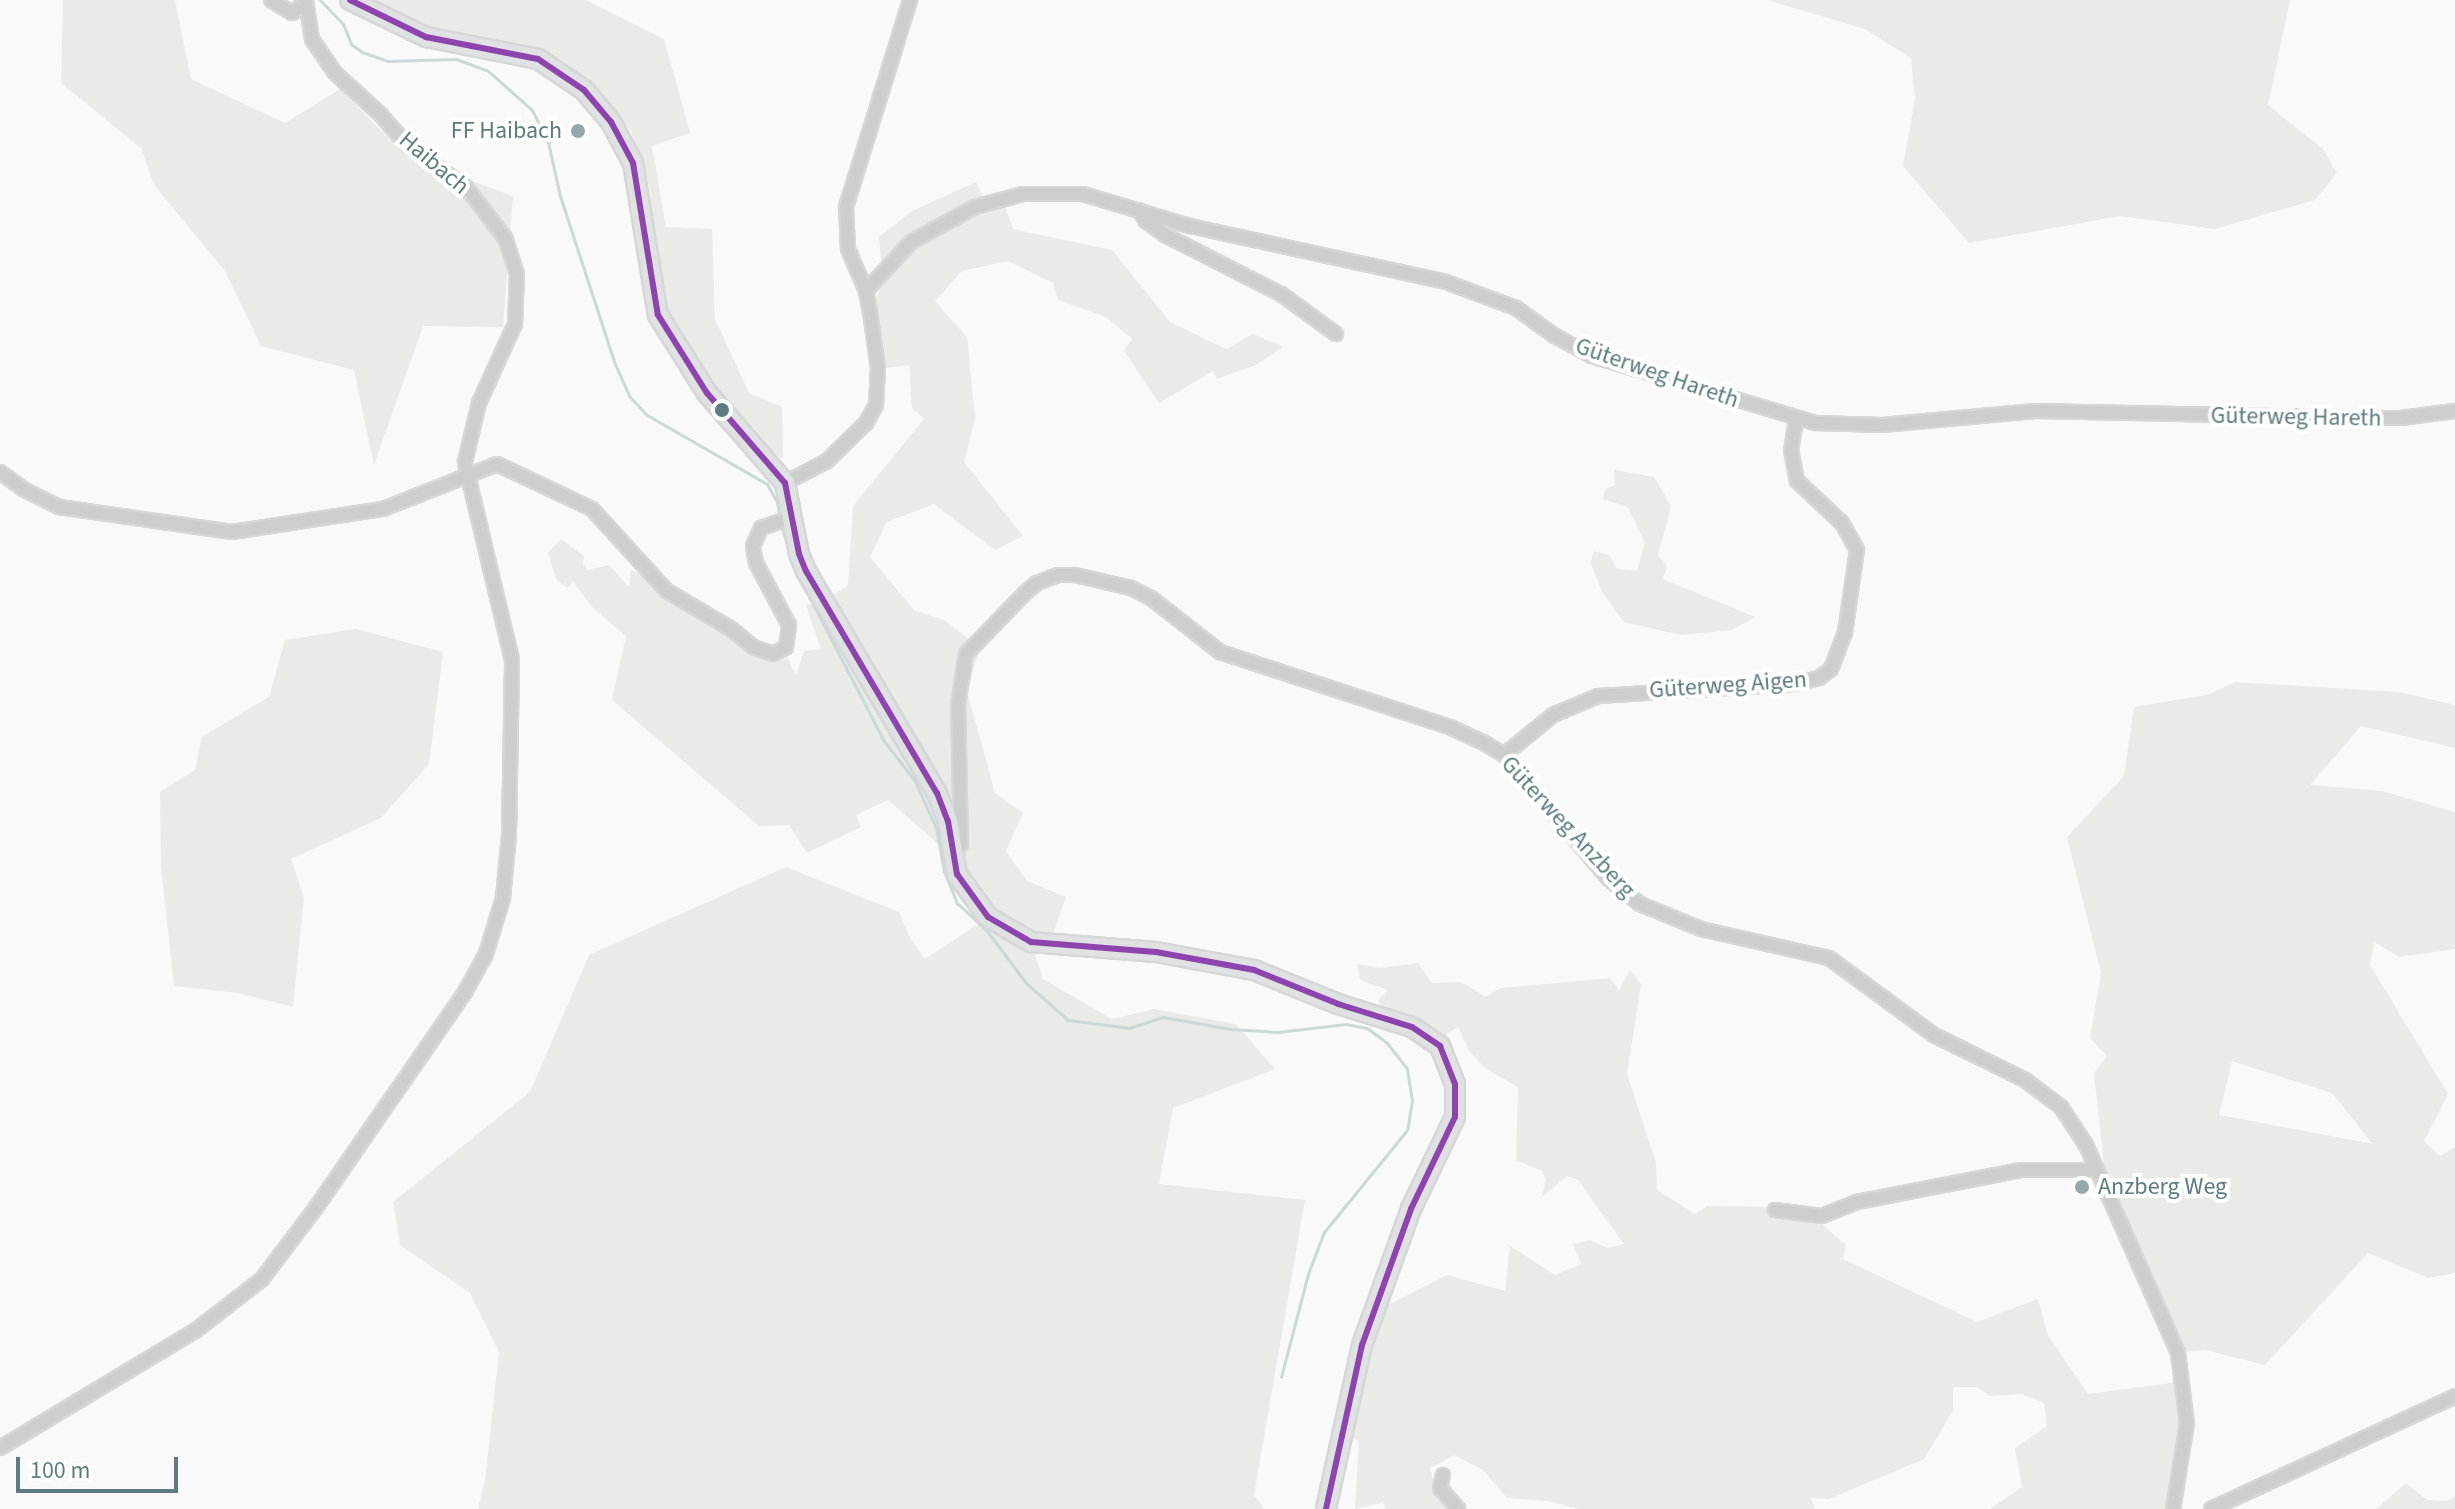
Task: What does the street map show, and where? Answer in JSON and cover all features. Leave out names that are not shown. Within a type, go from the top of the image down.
[{"type":"main road","points":[[350,0],[426,37],[538,59],[570,79],[597,103],[623,141],[633,163],[658,315],[707,393],[785,483],[785,518],[806,571],[937,793],[948,821],[951,855],[957,874],[982,911],[1000,926],[1031,942],[1156,952],[1254,970],[1338,1004],[1412,1027],[1434,1039],[1447,1057],[1455,1084],[1455,1117],[1411,1209],[1362,1345],[1326,1509]]},
{"type":"street","name":"Haibach","points":[[0,1448],[195,1331],[262,1279],[356,1151],[465,992],[486,954],[506,877],[513,681],[507,631],[467,477],[467,451],[474,418],[518,313],[517,274],[510,248],[497,225],[467,188],[407,145],[381,115],[335,73],[312,39],[305,2],[292,13],[271,0]]},
{"type":"street","points":[[785,483],[820,466],[873,414],[878,368],[866,291],[848,249],[846,207],[910,0]]},
{"type":"street","name":"Güterweg Hareth","points":[[866,291],[911,242],[992,200],[1031,193],[1073,193],[1218,233],[1446,282],[1516,308],[1555,336],[1592,356],[1796,418],[1856,426],[2035,411],[2358,418],[2401,418],[2455,411]]},
{"type":"street","points":[[1139,210],[1146,221],[1165,235],[1281,294],[1336,334]]},
{"type":"street","name":"Güterweg Aigen","points":[[1504,755],[1553,715],[1598,696],[1795,684],[1819,678],[1831,669],[1845,633],[1857,550],[1842,523],[1797,481],[1791,451],[1796,418]]},
{"type":"street","points":[[0,472],[42,500],[67,509],[232,532],[383,509],[497,464],[577,500],[614,529],[667,591],[731,629],[753,647],[773,654],[786,647],[789,625],[756,563],[753,546],[757,532],[785,518]]},
{"type":"street","name":"Güterweg Anzberg","points":[[951,855],[957,853],[961,844],[958,705],[966,654],[979,637],[1031,588],[1058,575],[1075,575],[1131,588],[1151,598],[1220,652],[1452,728],[1504,755],[1608,878],[1640,904],[1682,923],[1811,952],[1845,968],[1951,1046],[2043,1090],[2074,1123],[2178,1353],[2187,1423],[2173,1509]]},
{"type":"street","points":[[1775,1210],[1822,1216],[1865,1200],[2022,1170],[2097,1170]]},
{"type":"street","points":[[2211,1509],[2455,1396]]},
{"type":"street","points":[[1443,1475],[1440,1488],[1458,1509]]},
{"type":"shaded area","points":[[63,0],[175,0],[191,79],[285,123],[340,89],[408,158],[513,196],[503,327],[423,326],[374,465],[354,370],[261,346],[225,271],[154,185],[141,148],[61,83]]},
{"type":"shaded area","points":[[368,0],[586,0],[664,39],[690,133],[652,146],[666,227],[712,229],[715,319],[749,393],[782,407],[783,459],[752,439],[717,400],[661,312],[654,274],[650,188],[631,131],[604,102],[551,56],[435,35]]},
{"type":"shaded area","points":[[1767,0],[2290,0],[2268,105],[2323,149],[2337,173],[2315,200],[2215,229],[2120,216],[1969,243],[1903,166],[1915,99],[1911,58],[1865,29]]},
{"type":"shaded area","points":[[976,182],[986,202],[1002,199],[1013,229],[1112,250],[1170,322],[1226,349],[1253,334],[1283,347],[1256,365],[1217,379],[1213,371],[1159,403],[1124,351],[1132,339],[1106,317],[1058,300],[1053,283],[1008,261],[962,271],[935,301],[967,337],[975,418],[964,462],[1023,536],[995,550],[934,504],[887,522],[870,557],[914,610],[944,620],[980,647],[967,691],[995,793],[1023,813],[1006,851],[1027,881],[1066,897],[1049,945],[1031,942],[1043,979],[1112,1019],[1154,1009],[1236,1024],[1275,1069],[1173,1108],[1159,1184],[1305,1200],[1254,1495],[1264,1509],[478,1509],[485,1481],[499,1352],[470,1293],[400,1245],[393,1202],[530,1092],[589,955],[786,867],[899,912],[910,938],[925,959],[987,918],[951,855],[888,800],[856,815],[861,827],[807,853],[789,825],[759,826],[612,700],[626,636],[593,608],[573,582],[567,588],[556,579],[548,553],[561,539],[584,556],[583,564],[588,570],[609,565],[629,587],[631,570],[649,575],[769,653],[783,647],[796,676],[804,651],[821,649],[806,605],[824,601],[848,585],[853,506],[924,419],[912,408],[909,365],[878,369],[872,307],[883,283],[879,237],[912,211]]},
{"type":"shaded area","points":[[1614,470],[1654,477],[1671,506],[1658,555],[1667,566],[1663,579],[1755,617],[1732,630],[1681,635],[1624,622],[1602,592],[1591,564],[1593,551],[1609,555],[1617,569],[1637,571],[1645,543],[1628,507],[1603,499],[1605,489],[1615,485]]},
{"type":"shaded area","points":[[356,629],[443,652],[429,764],[381,818],[291,859],[304,898],[293,1007],[238,993],[174,986],[161,867],[160,792],[195,770],[202,737],[269,697],[285,640]]},
{"type":"shaded area","points":[[2235,682],[2399,692],[2455,705],[2455,748],[2361,726],[2310,785],[2382,791],[2455,812],[2455,949],[2399,957],[2374,942],[2370,965],[2448,1094],[2424,1141],[2440,1156],[2455,1147],[2455,1273],[2428,1278],[2368,1253],[2265,1365],[2205,1350],[2181,1352],[2106,1185],[2094,1073],[2107,1056],[2090,1038],[2101,973],[2067,837],[2124,776],[2134,707],[2207,695]],"holes":[[[2232,1061],[2332,1093],[2373,1144],[2219,1115]]]},
{"type":"shaded area","points":[[1418,963],[1432,983],[1461,982],[1486,997],[1501,988],[1610,978],[1619,990],[1630,970],[1641,984],[1627,1074],[1656,1163],[1657,1190],[1695,1214],[1707,1206],[1777,1207],[1822,1224],[1846,1245],[1843,1259],[1977,1322],[2038,1299],[2048,1335],[2088,1394],[2179,1382],[2183,1424],[2168,1509],[1990,1509],[2022,1487],[2015,1448],[2047,1426],[2044,1403],[2022,1394],[1990,1396],[1977,1387],[1953,1387],[1953,1411],[1924,1459],[1829,1499],[1811,1498],[1815,1509],[1578,1509],[1548,1501],[1507,1498],[1483,1470],[1454,1455],[1430,1468],[1437,1494],[1450,1509],[1386,1509],[1382,1503],[1355,1509],[1359,1441],[1349,1437],[1371,1342],[1384,1307],[1447,1275],[1505,1291],[1510,1246],[1555,1275],[1581,1264],[1573,1244],[1590,1240],[1608,1248],[1624,1244],[1578,1180],[1567,1176],[1542,1197],[1546,1179],[1542,1171],[1516,1160],[1518,1087],[1485,1068],[1469,1051],[1458,1027],[1443,1037],[1384,1013],[1378,1000],[1388,990],[1360,980],[1357,964],[1381,968]]},
{"type":"shaded area","points":[[2406,1483],[2427,1500],[2447,1501],[2455,1496],[2455,1509],[2376,1509]]},
{"type":"waterway","points":[[320,0],[343,24],[351,44],[362,52],[388,61],[456,59],[487,70],[532,110],[548,142],[560,196],[615,364],[630,397],[647,415],[767,484],[777,502],[780,519]]},
{"type":"waterway","points":[[781,526],[797,572]]},
{"type":"waterway","points":[[800,579],[884,741],[915,781],[936,828],[944,871],[957,903],[987,931],[1026,983],[1068,1020],[1129,1028],[1163,1017],[1230,1029],[1278,1032],[1346,1024],[1367,1028],[1387,1043],[1407,1069],[1412,1100],[1407,1130],[1324,1232],[1308,1274],[1281,1377]]},
{"type":"transit line","points":[[350,0],[426,37],[538,59],[584,90],[611,122],[633,163],[658,315],[707,393],[785,483],[799,554],[806,571],[937,793],[948,821],[957,874],[988,917],[1031,942],[1156,952],[1254,970],[1338,1004],[1412,1027],[1440,1046],[1455,1084],[1455,1117],[1411,1209],[1362,1345],[1326,1509]]},
{"type":"place","name":"FF Haibach","points":[[578,131]]},
{"type":"place","name":"Anzberg Weg","points":[[2082,1187]]}]
